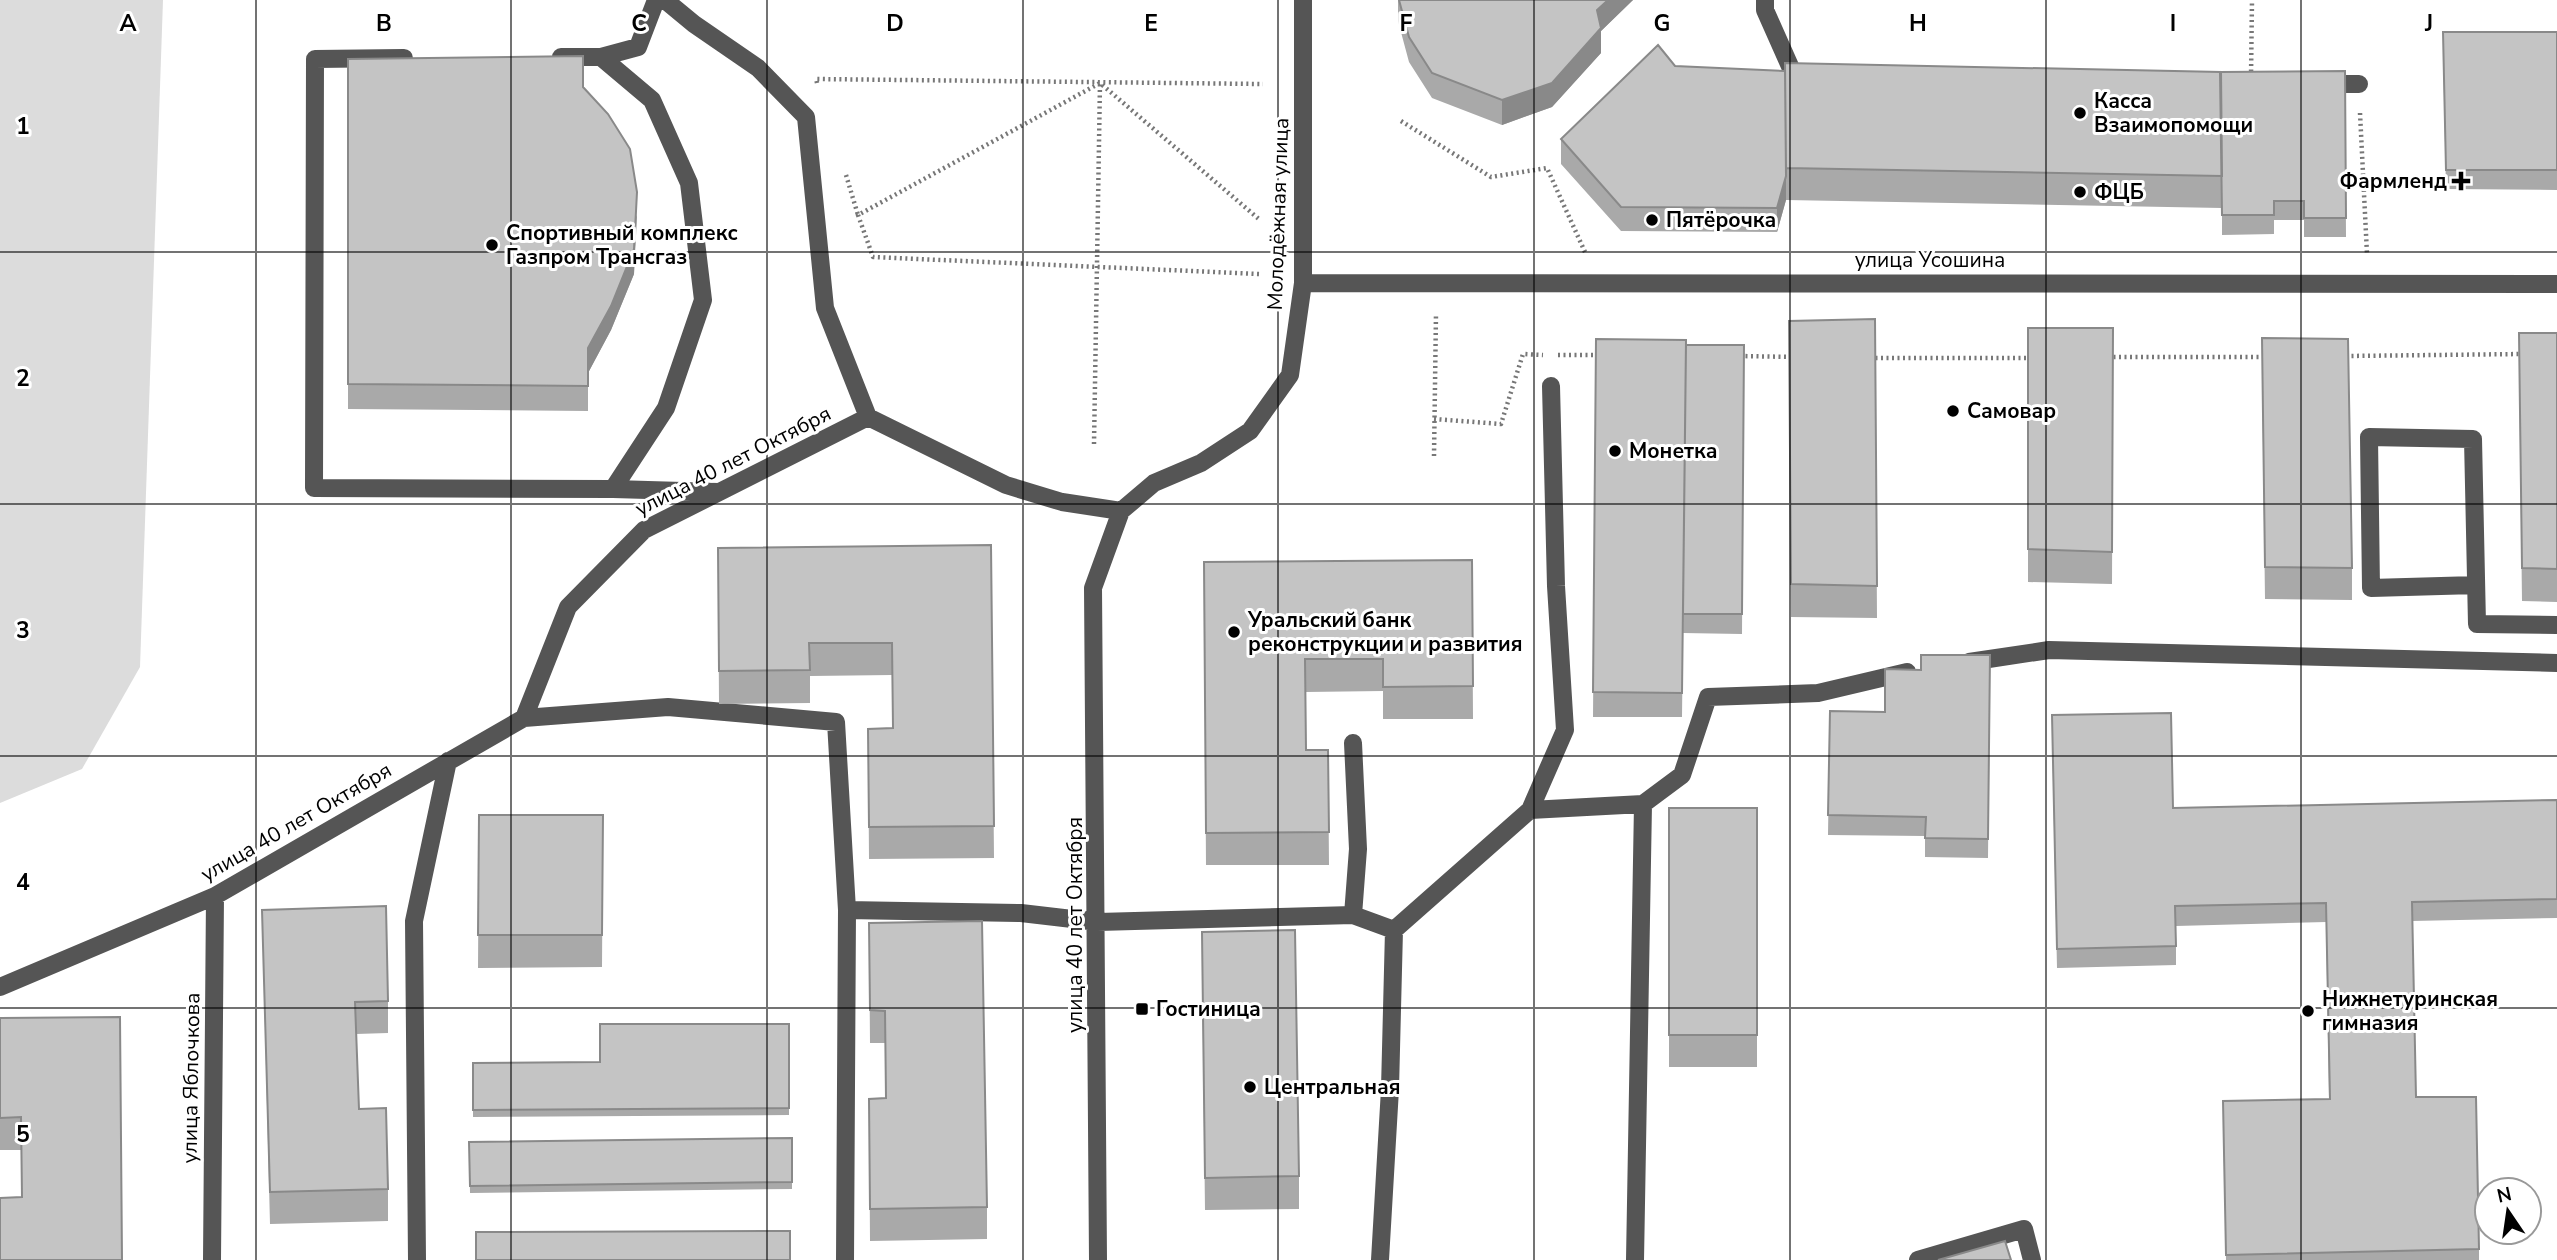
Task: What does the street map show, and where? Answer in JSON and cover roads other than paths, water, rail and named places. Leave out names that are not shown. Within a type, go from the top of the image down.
[{"type":"street","points":[[547,57],[601,57],[638,47],[656,0]]},
{"type":"street","points":[[665,0],[694,24],[758,68],[806,117],[825,308],[868,417],[1006,485],[1062,502],[1121,511]]},
{"type":"street","name":"Молодёжная улица","points":[[1121,511],[1154,483],[1201,463],[1250,431],[1290,375],[1303,283],[1303,0]]},
{"type":"street","points":[[1765,0],[1765,10],[1793,73],[1817,76]]},
{"type":"street","points":[[601,57],[652,100],[689,183],[703,300],[666,408],[613,489]]},
{"type":"street","points":[[424,58],[315,59],[314,488],[718,492]]},
{"type":"street","points":[[2305,84],[2359,83]]},
{"type":"street","name":"улица Усошина","points":[[1303,283],[2557,284]]},
{"type":"street","points":[[1380,1260],[1390,1088],[1394,930],[1531,810],[1565,730],[1556,586],[1551,386]]},
{"type":"street","name":"улица 40 лет Октября","points":[[0,987],[215,896],[524,718],[568,607],[644,530],[868,417]]},
{"type":"street","points":[[2476,585],[2371,587],[2369,437],[2473,439],[2477,624],[2557,625]]},
{"type":"street","name":"улица 40 лет Октября","points":[[1098,1260],[1098,922],[1093,588],[1121,511]]},
{"type":"street","points":[[1956,664],[2049,650],[2557,663]]},
{"type":"street","points":[[1531,810],[1643,804],[1682,775],[1708,697],[1818,693],[1930,669]]},
{"type":"street","points":[[524,718],[668,707],[836,722],[847,910],[845,1260]]},
{"type":"street","points":[[1353,743],[1358,849],[1353,915]]},
{"type":"street","points":[[417,1260],[414,921],[448,761]]},
{"type":"street","points":[[1635,1260],[1643,804]]},
{"type":"street","name":"улица Яблочкова","points":[[212,1260],[215,896]]},
{"type":"street","points":[[847,910],[1021,913],[1098,922],[1353,915],[1394,930]]},
{"type":"street","points":[[1918,1260],[2024,1229],[2032,1260]]},
{"type":"place","name":"Касса Взаимопомощи","points":[[2080,113]]},
{"type":"place","name":"Фармленд","points":[[2461,181]]},
{"type":"place","name":"ФЦБ","points":[[2080,192]]},
{"type":"place","name":"Пятёрочка","points":[[1652,220]]},
{"type":"place","name":"Спортивный комплекс Газпром Трансгаз","points":[[492,245]]},
{"type":"place","name":"Самовар","points":[[1953,411]]},
{"type":"place","name":"Монетка","points":[[1615,451]]},
{"type":"place","name":"Уральский банк реконструкции и развития","points":[[1234,632]]},
{"type":"place","name":"Гостиница","points":[[1142,1009]]},
{"type":"place","name":"Нижнетуринская гимназия","points":[[2308,1011]]},
{"type":"place","name":"Центральная","points":[[1250,1087]]}]
